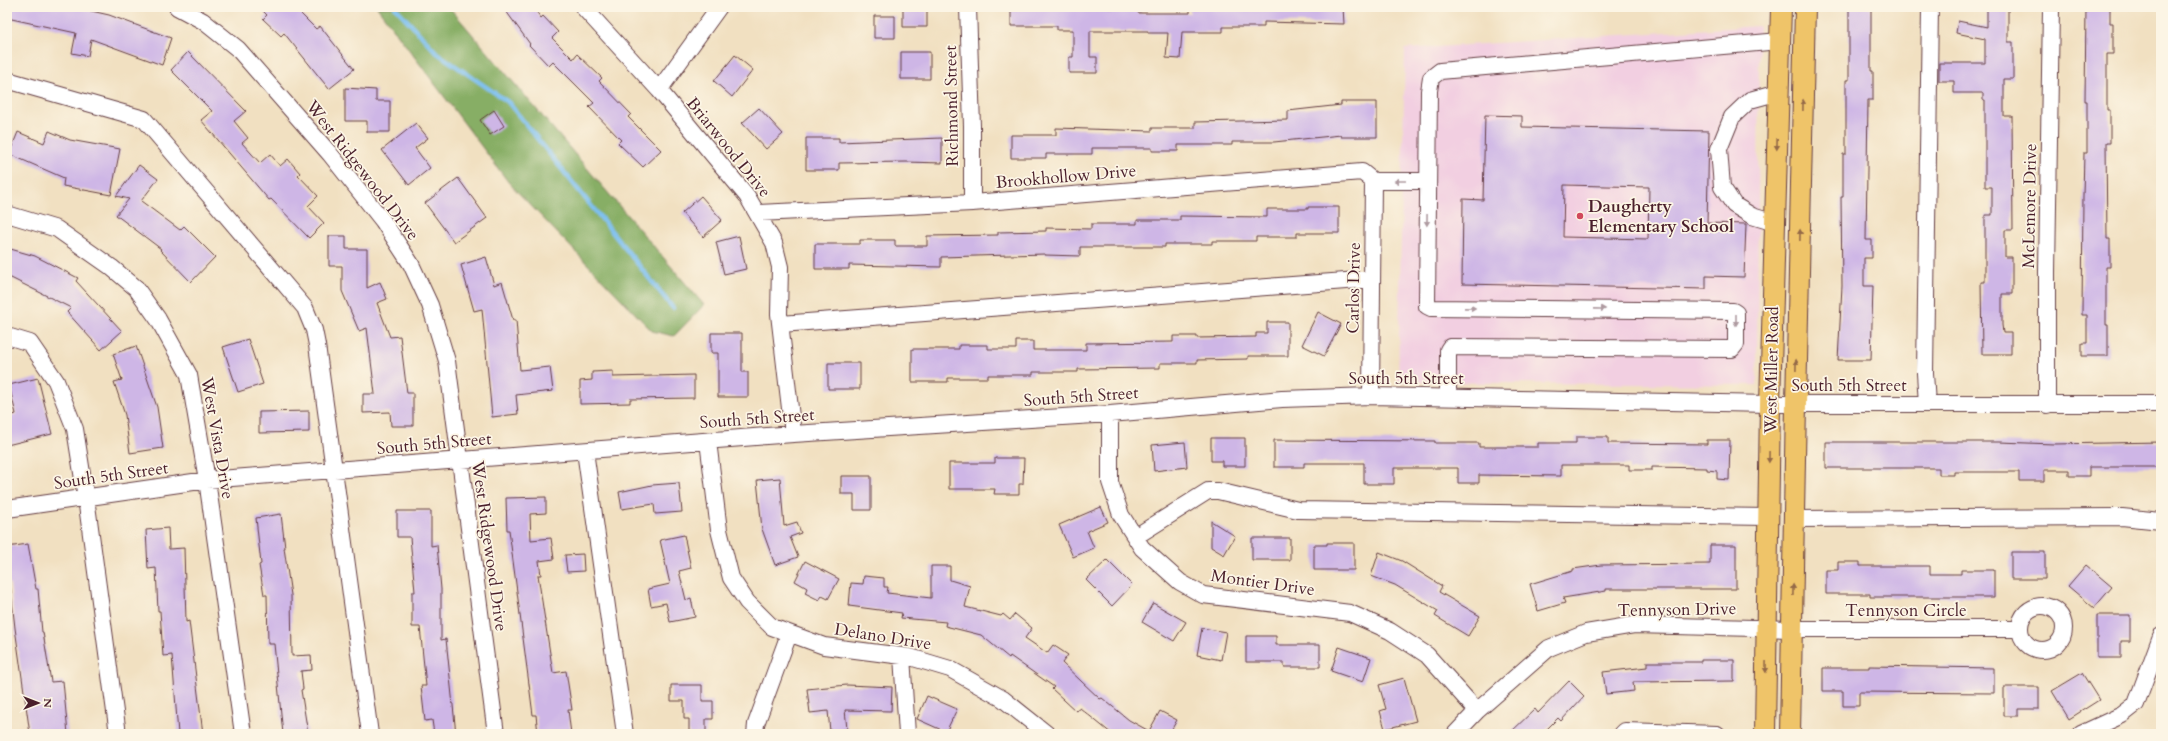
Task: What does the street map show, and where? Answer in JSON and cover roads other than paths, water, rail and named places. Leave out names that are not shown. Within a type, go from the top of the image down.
[{"type":"main road","name":"West Miller Road","points":[[1765,734],[1770,404],[1781,7]]},
{"type":"main road","name":"West Miller Road","points":[[1790,734],[1805,7]]},
{"type":"street","name":"West Ridgewood Drive","points":[[177,7],[203,21],[238,48],[263,75],[383,222],[411,264],[430,305],[447,361],[496,734]]},
{"type":"street","name":"Briarwood Drive","points":[[583,7],[659,90],[748,196],[774,243],[780,267],[780,324],[792,434]]},
{"type":"street","points":[[659,90],[719,7]]},
{"type":"street","name":"Richmond Street","points":[[968,7],[972,126],[972,203]]},
{"type":"street","points":[[1927,404],[1925,365],[1930,7]]},
{"type":"street","name":"McLemore Drive","points":[[2047,405],[2047,272],[2051,7]]},
{"type":"street","points":[[1448,397],[1448,350],[1450,347],[1732,348],[1736,344],[1736,313],[1733,310],[1430,308],[1427,306],[1425,300],[1427,181],[1429,91],[1431,78],[1440,71],[1780,41]]},
{"type":"street","points":[[7,80],[144,119],[305,308],[314,330],[335,470],[370,734]]},
{"type":"street","points":[[1775,223],[1752,216],[1734,205],[1722,187],[1719,148],[1732,117],[1750,100],[1779,92]]},
{"type":"street","name":"Brookhollow Drive","points":[[758,213],[972,203],[1362,172],[1373,181]]},
{"type":"street","points":[[1373,181],[1427,181]]},
{"type":"street","name":"Carlos Drive","points":[[1371,396],[1373,181]]},
{"type":"street","name":"West Vista Drive","points":[[7,214],[57,229],[111,267],[136,288],[158,319],[189,375],[207,480],[243,734]]},
{"type":"street","points":[[780,324],[1372,279]]},
{"type":"street","points":[[7,336],[30,343],[56,381],[74,429],[86,498],[118,734]]},
{"type":"street","name":"South 5th Street","points":[[7,509],[207,480],[792,434],[1110,414],[1282,399],[1371,396],[1770,404],[2161,404]]},
{"type":"street","name":"Montier Drive","points":[[1110,414],[1110,482],[1120,515],[1142,548],[1180,582],[1203,595],[1350,613],[1390,631],[1427,655],[1477,711]]},
{"type":"street","name":"Delano Drive","points":[[708,441],[719,530],[730,578],[747,602],[772,627],[824,646],[902,656],[950,669],[1003,699],[1047,734]]},
{"type":"street","points":[[585,451],[625,734]]},
{"type":"street","points":[[1135,537],[1208,491],[1218,491],[1298,510],[1768,517]]},
{"type":"street","points":[[1794,519],[2122,517],[2161,521]]},
{"type":"street","name":"Tennyson Drive","points":[[1455,734],[1477,711],[1549,648],[1586,633],[1634,626],[1792,629]]},
{"type":"street","name":"Tennyson Circle","points":[[1792,629],[2019,629]]},
{"type":"street","points":[[755,734],[756,724],[789,634]]},
{"type":"street","points":[[2081,734],[2122,715],[2136,704],[2161,636]]},
{"type":"street","points":[[902,656],[907,734]]},
{"type":"street","points":[[1622,734],[1625,730],[1717,734]]},
{"type":"waterway","points":[[395,7],[437,53],[508,102],[673,308]]},
{"type":"place","name":"Daugherty Elementary School","points":[[1580,216]]}]
